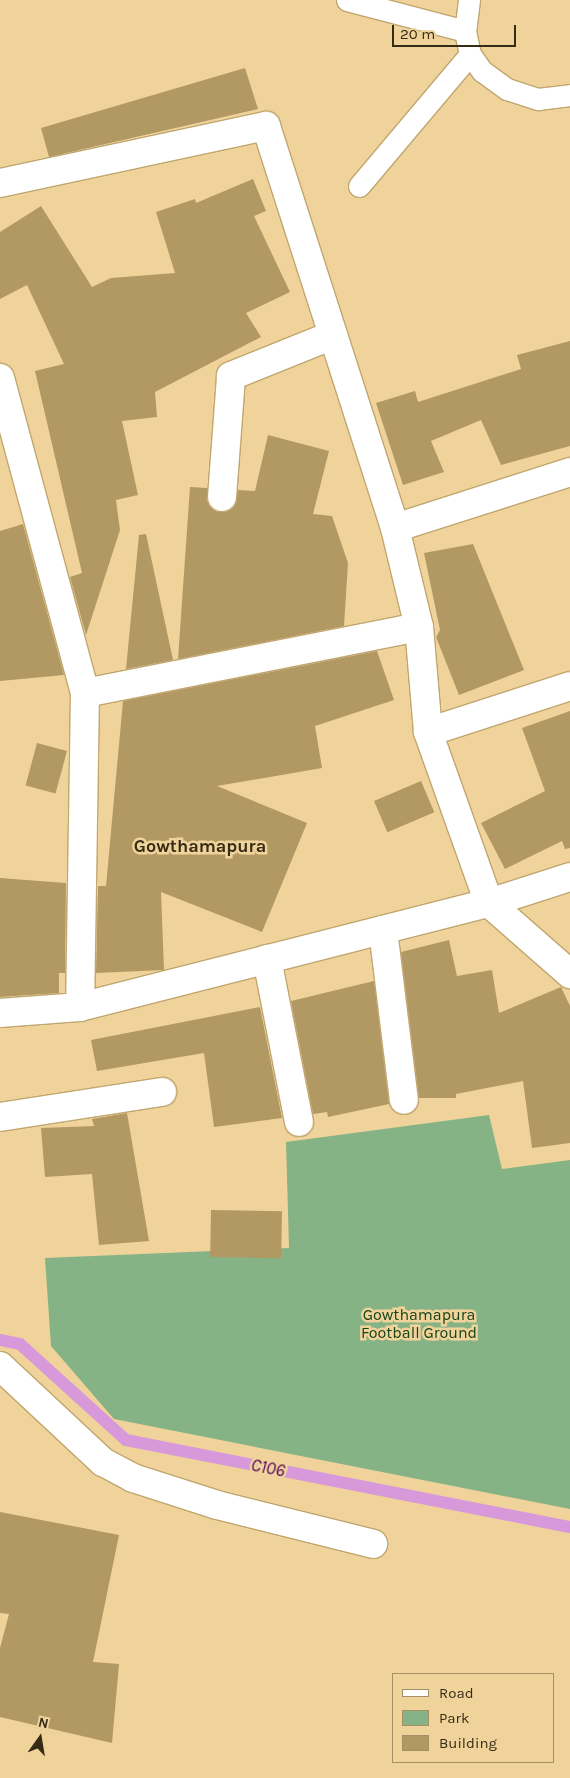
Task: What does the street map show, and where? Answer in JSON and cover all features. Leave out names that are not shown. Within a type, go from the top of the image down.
[{"type":"street","points":[[0,183],[266,126],[395,528],[419,627],[428,732],[489,903],[570,974]]},
{"type":"street","points":[[222,498],[231,376],[333,335]]},
{"type":"street","points":[[0,378],[85,693],[80,1007]]},
{"type":"street","points":[[395,528],[570,472]]},
{"type":"street","points":[[85,693],[419,627]]},
{"type":"street","points":[[428,732],[570,686]]},
{"type":"street","points":[[0,1013],[80,1007],[489,903],[570,876]]},
{"type":"street","points":[[383,930],[404,1100]]},
{"type":"street","points":[[267,959],[300,1122]]},
{"type":"street","points":[[0,1117],[162,1092]]},
{"type":"street","points":[[0,1366],[104,1462],[134,1478],[217,1505],[373,1544]]},
{"type":"lane","points":[[347,0],[465,30]]},
{"type":"lane","points":[[468,0],[465,30],[470,54],[482,71],[507,89],[538,98],[570,95]]},
{"type":"lane","points":[[359,186],[470,54]]},
{"type":"green space","name":"Gowthamapura Football Ground","points":[[489,1115],[502,1169],[570,1160],[570,1509],[114,1419],[51,1346],[45,1258],[289,1248],[286,1142]]},
{"type":"building","points":[[245,68],[258,109],[49,157],[41,128]]},
{"type":"building","points":[[253,179],[266,211],[254,216],[290,292],[246,313],[261,337],[155,392],[157,417],[122,421],[138,495],[116,500],[120,530],[86,635],[70,577],[82,573],[35,371],[64,364],[27,285],[0,299],[0,232],[41,206],[92,287],[111,278],[175,273],[156,212],[195,199],[196,203]]},
{"type":"building","points":[[570,341],[570,446],[501,465],[481,420],[431,441],[444,472],[403,485],[376,403],[415,391],[418,402],[521,369],[517,355]]},
{"type":"building","points":[[268,435],[329,451],[313,514],[332,516],[348,563],[344,626],[178,659],[190,487],[207,488],[213,510],[229,511],[238,490],[255,491]]},
{"type":"building","points":[[23,524],[64,675],[0,681],[0,531]]},
{"type":"building","points":[[146,534],[173,660],[126,669],[139,535]]},
{"type":"building","points":[[473,544],[524,670],[459,695],[436,637],[440,630],[424,553]]},
{"type":"building","points":[[377,651],[394,700],[315,726],[322,768],[217,786],[307,823],[262,932],[161,892],[164,970],[96,973],[98,886],[106,886],[123,701]]},
{"type":"building","points":[[570,711],[570,848],[565,849],[562,841],[505,869],[481,823],[545,791],[522,728]]},
{"type":"building","points":[[37,743],[67,751],[56,794],[26,786]]},
{"type":"building","points":[[421,781],[434,812],[387,832],[374,801]]},
{"type":"building","points":[[0,878],[66,883],[65,973],[59,973],[59,993],[0,997]]},
{"type":"building","points":[[449,940],[457,976],[492,970],[499,1013],[561,987],[570,1006],[570,1143],[532,1148],[523,1081],[456,1094],[456,1098],[419,1098],[401,952]]},
{"type":"building","points":[[374,981],[389,1104],[328,1117],[327,1112],[313,1114],[291,1001]]},
{"type":"building","points":[[260,1007],[282,1118],[214,1127],[204,1053],[97,1071],[91,1040]]},
{"type":"building","points":[[127,1113],[149,1241],[99,1245],[92,1174],[45,1177],[41,1128],[94,1126],[92,1119]]},
{"type":"building","points":[[211,1210],[282,1211],[281,1258],[210,1257]]},
{"type":"building","points":[[0,1512],[119,1535],[93,1662],[119,1664],[112,1743],[0,1717],[0,1648],[9,1614],[0,1613]]},
{"type":"waterway","name":"C106","points":[[0,1340],[20,1344],[126,1440],[570,1527]]},
{"type":"district","name":"Gowthamapura","points":[[200,846]]}]
